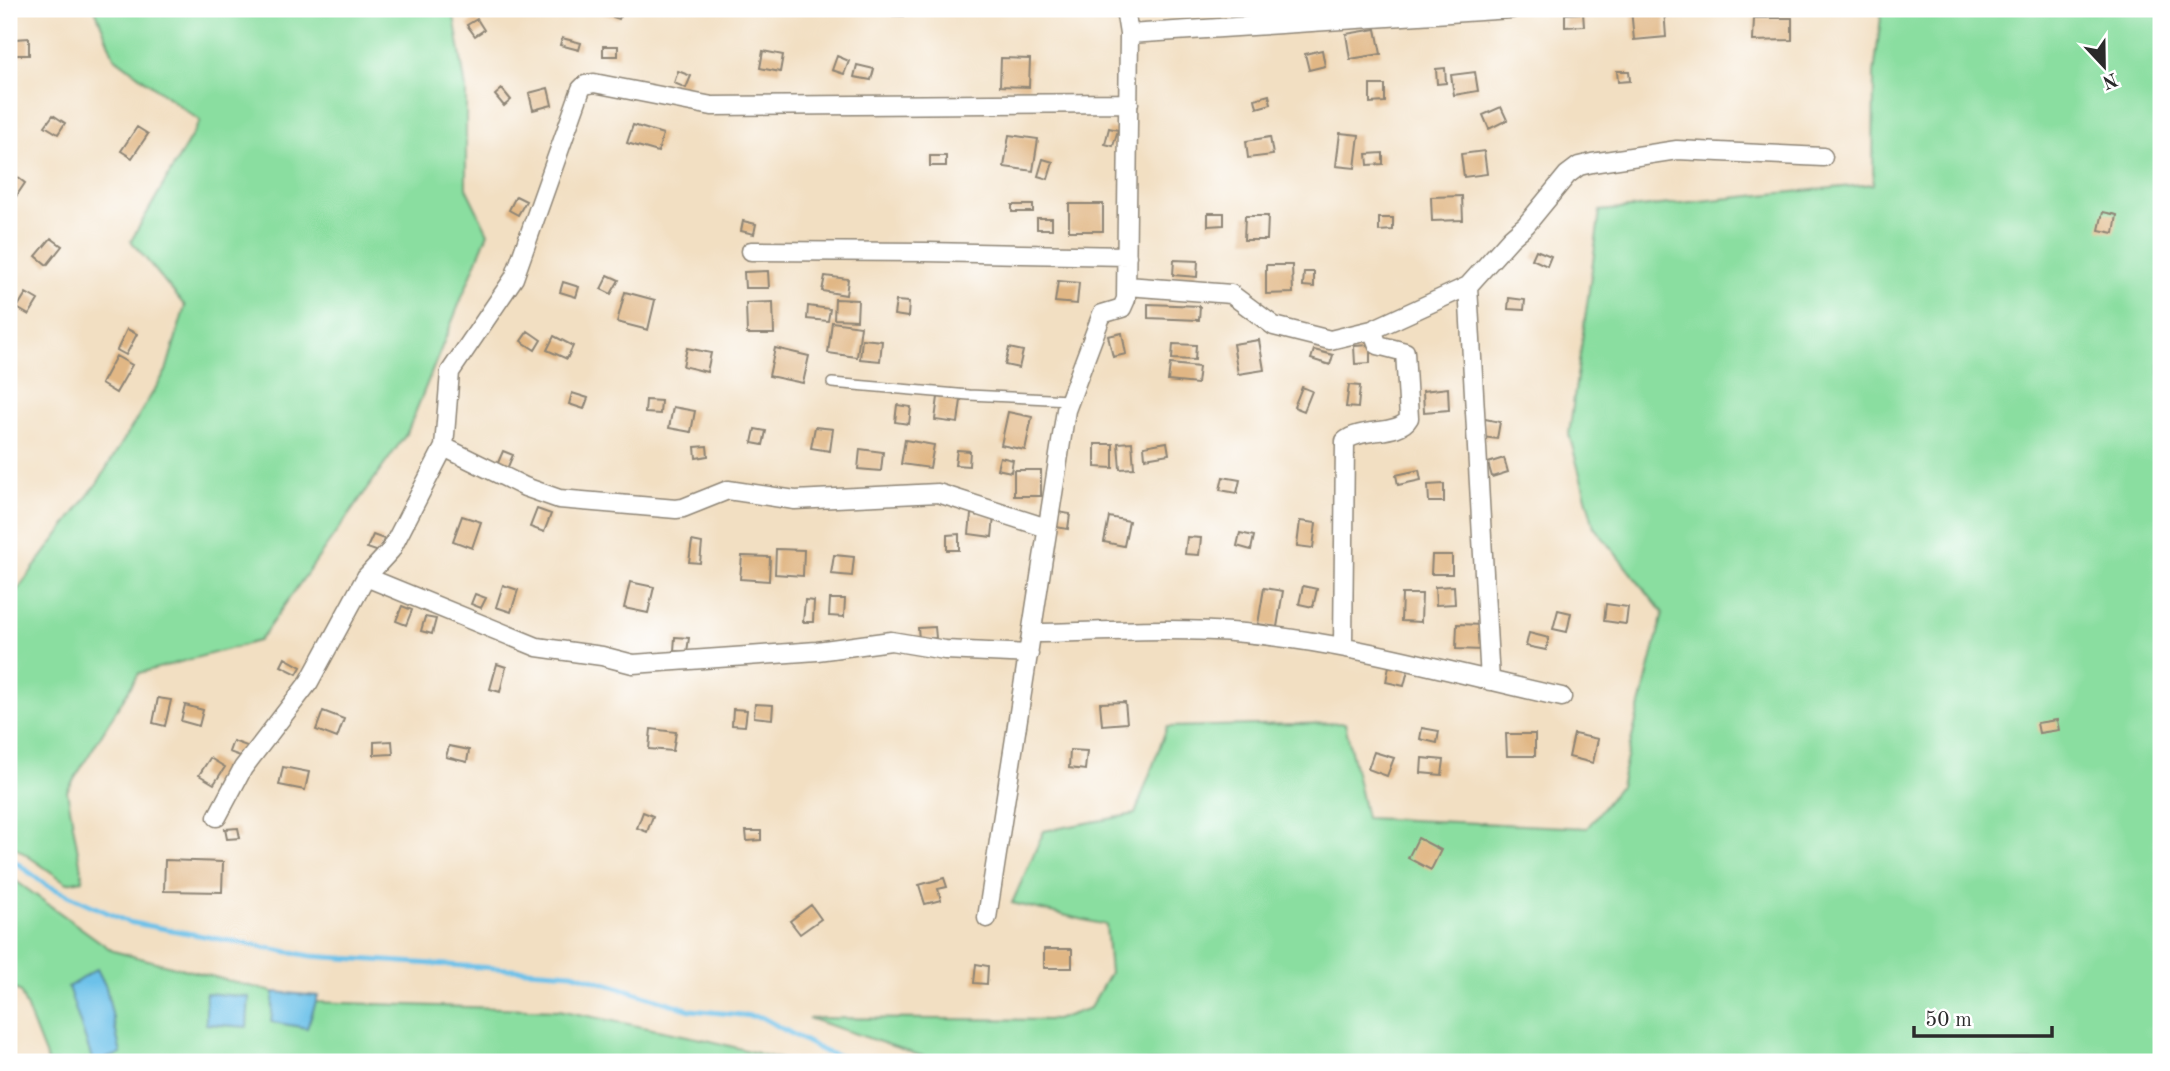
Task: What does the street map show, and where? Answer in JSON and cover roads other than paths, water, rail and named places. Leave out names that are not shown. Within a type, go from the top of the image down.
[{"type":"street","points":[[987,918],[1066,410],[1102,314],[1122,308],[1126,299],[1129,34],[1125,9]]},
{"type":"street","points":[[1129,34],[1289,16],[1511,9]]},
{"type":"street","points":[[217,817],[243,768],[309,682],[366,577],[391,550],[444,447],[450,372],[514,278],[581,89],[585,85],[594,83],[712,106],[1129,103]]},
{"type":"street","points":[[1127,286],[1231,294],[1274,326],[1330,340],[1371,330],[1468,286],[1567,175],[1579,166],[1677,150],[1823,157]]},
{"type":"street","points":[[751,251],[1127,256]]},
{"type":"street","points":[[1468,286],[1490,681]]},
{"type":"street","points":[[1343,646],[1345,441],[1353,436],[1401,426],[1409,418],[1405,352],[1378,345],[1371,330]]},
{"type":"street","points":[[444,447],[525,487],[559,499],[676,509],[728,489],[795,500],[937,493],[1047,528]]},
{"type":"street","points":[[366,577],[537,647],[601,656],[633,664],[817,651],[891,641],[945,650],[1029,654]]},
{"type":"street","points":[[1032,633],[1215,631],[1343,646],[1562,697]]},
{"type":"lane","points":[[832,383],[968,395],[1069,400]]},
{"type":"water","points":[[97,969],[106,987],[121,1054],[93,1062],[68,987]]},
{"type":"water","points":[[274,992],[318,996],[307,1028],[271,1022]]},
{"type":"water","points":[[206,993],[249,997],[247,1027],[206,1024]]},
{"type":"waterway","points":[[9,857],[46,885],[128,922],[311,956],[572,973],[691,1010],[761,1017],[825,1052],[857,1062]]}]
